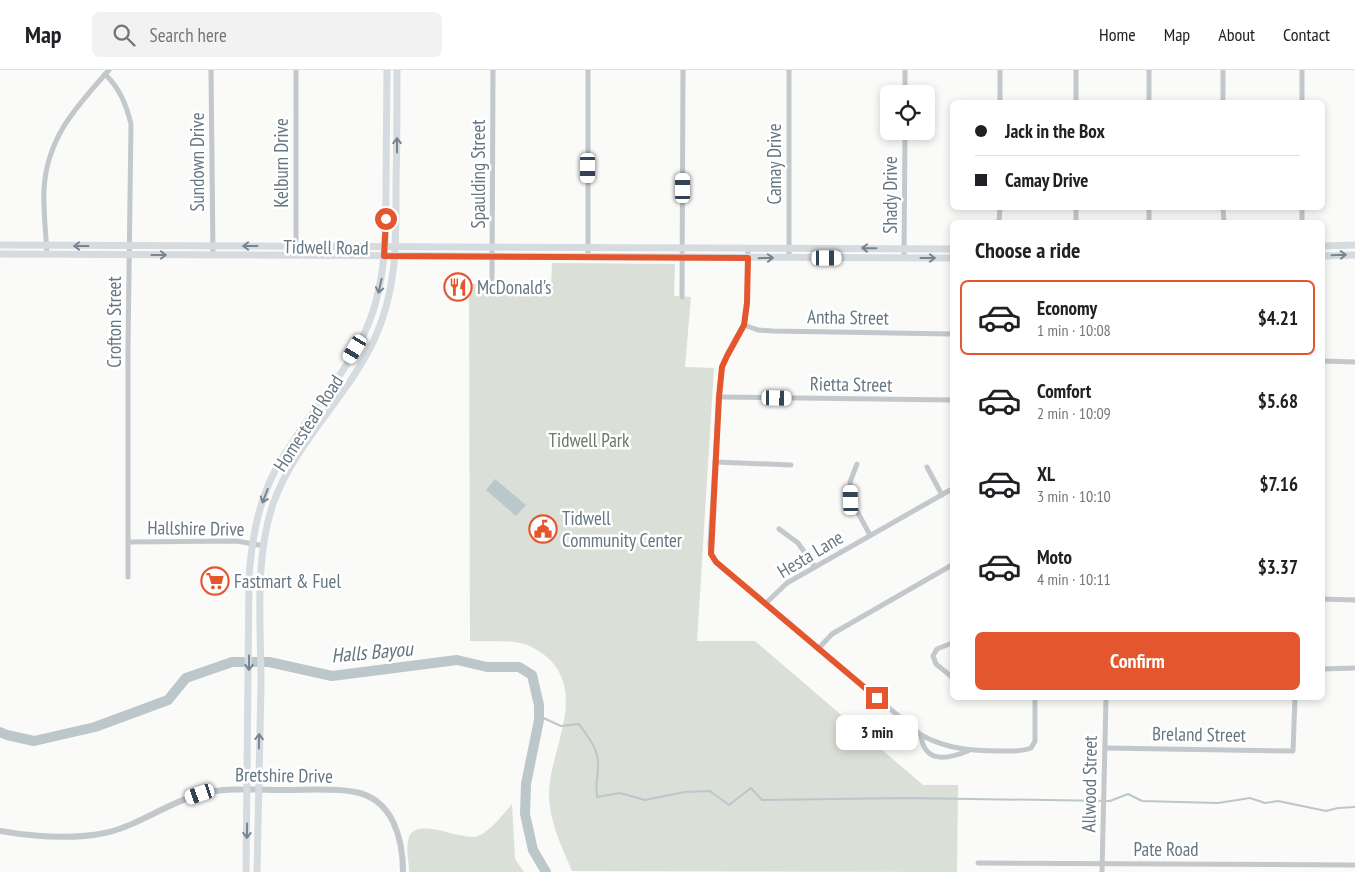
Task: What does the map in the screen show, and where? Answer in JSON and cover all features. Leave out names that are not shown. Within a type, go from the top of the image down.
[{"type":"main road","name":"Homestead Road","points":[[246,870],[249,576],[252,544],[263,501],[275,470],[363,335],[380,289],[386,247],[387,70]]},
{"type":"main road","name":"Homestead Road","points":[[257,870],[261,576],[264,546],[273,505],[285,476],[355,374],[374,339],[390,294],[396,247],[397,70]]},
{"type":"main road","points":[[387,89],[397,87]]},
{"type":"main road","points":[[386,168],[397,169]]},
{"type":"main road","points":[[1325,246],[1355,244]]},
{"type":"main road","name":"Tidwell Road","points":[[0,245],[950,249]]},
{"type":"main road","name":"Tidwell Road","points":[[0,254],[950,258]]},
{"type":"main road","points":[[1325,256],[1355,254]]},
{"type":"main road","points":[[319,404],[329,411]]},
{"type":"main road","points":[[275,470],[285,476]]},
{"type":"main road","points":[[249,622],[261,622]]},
{"type":"main road","points":[[248,702],[260,703]]},
{"type":"main road","points":[[246,870],[257,870]]},
{"type":"street","name":"Sundown Drive","points":[[211,70],[213,255]]},
{"type":"street","name":"Kelburn Drive","points":[[296,70],[296,256]]},
{"type":"street","name":"Spaulding Street","points":[[492,279],[493,70]]},
{"type":"street","points":[[588,70],[588,256]]},
{"type":"street","points":[[682,297],[683,70]]},
{"type":"street","name":"Camay Drive","points":[[789,70],[789,258]]},
{"type":"street","points":[[905,70],[905,85]]},
{"type":"street","points":[[1000,70],[1000,100]]},
{"type":"street","points":[[1076,70],[1076,100]]},
{"type":"street","points":[[1149,70],[1149,100]]},
{"type":"street","points":[[1223,70],[1223,100]]},
{"type":"street","points":[[1302,70],[1302,100]]},
{"type":"street","points":[[47,255],[44,189],[52,152],[58,135],[71,113],[107,72]]},
{"type":"street","name":"Crofton Street","points":[[107,72],[124,99],[131,124],[128,577]]},
{"type":"street","name":"Shady Drive","points":[[904,258],[905,140]]},
{"type":"street","points":[[748,248],[747,303],[744,325],[722,367],[711,554],[716,562],[921,735],[943,745],[971,750],[1023,751],[1031,748],[1034,741],[1035,700]]},
{"type":"street","name":"Antha Street","points":[[744,325],[758,330],[773,331],[950,334]]},
{"type":"street","points":[[1325,362],[1355,362]]},
{"type":"street","name":"Rietta Street","points":[[719,397],[950,400]]},
{"type":"street","points":[[715,462],[791,465]]},
{"type":"street","points":[[857,464],[850,482],[851,500],[870,535]]},
{"type":"street","points":[[927,467],[942,495]]},
{"type":"street","name":"Hesta Lane","points":[[765,604],[787,583],[950,490]]},
{"type":"street","points":[[780,529],[798,544],[815,567]]},
{"type":"street","name":"Hallshire Drive","points":[[128,542],[237,541],[264,546]]},
{"type":"street","points":[[818,649],[832,634],[950,567]]},
{"type":"street","points":[[1325,600],[1355,600]]},
{"type":"street","points":[[950,644],[937,649],[933,656],[936,664],[950,675]]},
{"type":"street","points":[[1325,669],[1355,668]]},
{"type":"street","name":"Allwood Street","points":[[1102,872],[1106,700]]},
{"type":"street","name":"Breland Street","points":[[1105,748],[1293,751],[1295,700]]},
{"type":"street","points":[[921,735],[925,748],[930,754],[937,757],[946,758],[971,750]]},
{"type":"street","name":"Bretshire Drive","points":[[0,831],[31,836],[68,838],[105,833],[147,818],[177,802],[200,794],[227,790],[354,791],[374,799],[390,816],[397,827],[401,840],[403,872]]},
{"type":"street","name":"Pate Road","points":[[978,863],[1355,865]]},
{"type":"green space","name":"Tidwell Park","points":[[552,263],[675,264],[674,296],[691,297],[685,367],[714,368],[697,641],[755,641],[923,785],[958,785],[957,872],[572,871],[556,832],[549,801],[551,775],[564,723],[566,706],[565,689],[560,673],[546,656],[528,645],[508,642],[470,641],[469,284],[539,285],[540,289],[551,290]]},
{"type":"green space","points":[[512,804],[515,859],[524,872],[409,872],[407,845],[411,833],[418,829],[427,829],[470,837],[478,836],[492,826]]},
{"type":"shaded area","points":[[495,479],[526,505],[516,516],[486,490]]},
{"type":"waterway","name":"Halls Bayou","points":[[0,732],[34,741],[95,727],[168,700],[186,678],[232,662],[269,662],[332,676],[457,660],[487,667],[519,667],[532,675],[539,705],[539,720],[526,784],[525,814],[533,850],[546,872]]},
{"type":"waterway","points":[[539,716],[561,726],[579,724],[597,754],[597,797],[620,793],[645,800],[685,792],[710,791],[729,805],[751,788],[762,800],[906,798],[1110,801],[1128,794],[1142,801],[1218,803],[1250,798],[1265,803],[1278,801],[1326,811],[1355,807]]},
{"type":"place","name":"McDonald's","points":[[458,287]]},
{"type":"place","name":"Tidwell Community Center","points":[[543,529]]},
{"type":"place","name":"Fastmart & Fuel","points":[[215,581]]},
{"type":"route","points":[[386,219],[386,247],[384,256],[748,258],[747,303],[744,325],[722,367],[710,545],[711,554],[716,562],[877,698]]}]
